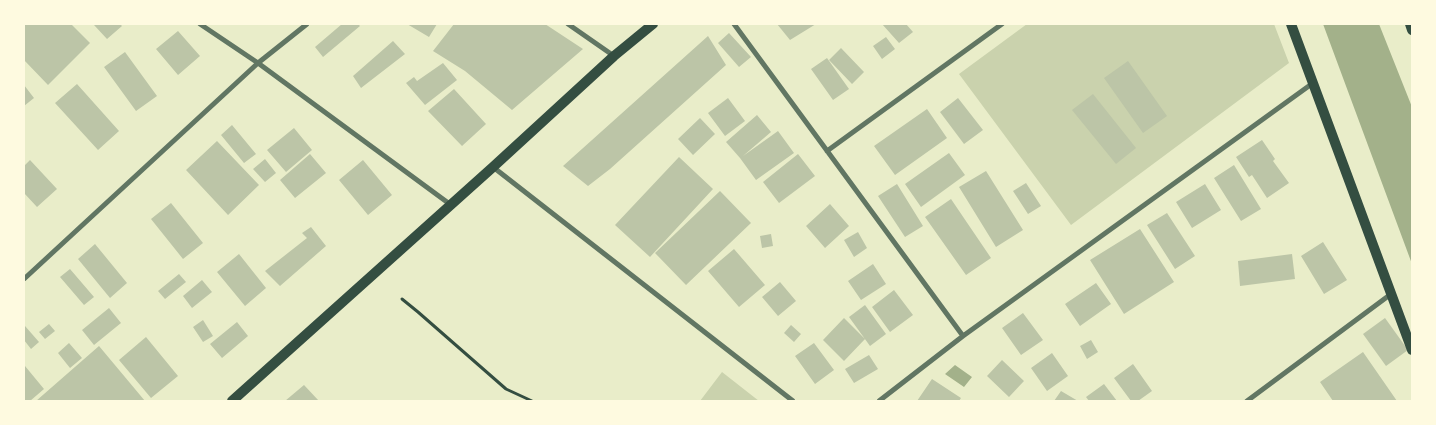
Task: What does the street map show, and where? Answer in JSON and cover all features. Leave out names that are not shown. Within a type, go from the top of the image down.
[{"type":"main road","points":[[232,401],[493,168],[614,56],[653,24]]},
{"type":"main road","points":[[1291,24],[1412,350]]},
{"type":"main road","points":[[1410,24],[1412,30]]},
{"type":"street","points":[[200,24],[258,63],[451,205]]},
{"type":"street","points":[[24,279],[258,63],[307,24]]},
{"type":"street","points":[[568,24],[614,56]]},
{"type":"street","points":[[734,24],[963,336]]},
{"type":"street","points":[[827,151],[1002,24]]},
{"type":"street","points":[[879,401],[963,336],[1313,83]]},
{"type":"street","points":[[493,168],[793,401]]},
{"type":"street","points":[[1247,401],[1391,294]]},
{"type":"path","points":[[402,299],[506,389],[532,401]]},
{"type":"shaded area","points":[[1027,24],[1274,24],[1289,63],[1071,225],[959,74]]},
{"type":"shaded area","points":[[1323,24],[1379,24],[1412,107],[1412,264]]},
{"type":"shaded area","points":[[955,365],[972,377],[964,387],[945,374]]},
{"type":"shaded area","points":[[722,372],[759,401],[700,401]]},
{"type":"building","points":[[24,24],[71,24],[90,43],[48,85],[24,60]]},
{"type":"building","points":[[95,24],[120,24],[122,26],[107,39]]},
{"type":"building","points":[[342,24],[358,24],[360,26],[323,57],[315,47]]},
{"type":"building","points":[[407,24],[437,24],[429,37]]},
{"type":"building","points":[[454,24],[545,24],[583,49],[512,110],[465,71],[433,51]]},
{"type":"building","points":[[777,24],[816,24],[790,40]]},
{"type":"building","points":[[882,24],[906,24],[913,32],[899,43]]},
{"type":"building","points":[[178,31],[200,56],[178,75],[156,49]]},
{"type":"building","points":[[729,33],[751,57],[739,67],[718,43]]},
{"type":"building","points":[[708,36],[726,65],[610,169],[588,186],[563,166]]},
{"type":"building","points":[[886,37],[895,49],[882,59],[873,46]]},
{"type":"building","points":[[393,41],[405,54],[361,88],[353,76]]},
{"type":"building","points":[[841,48],[864,72],[852,84],[829,60]]},
{"type":"building","points":[[125,52],[157,96],[136,111],[104,67]]},
{"type":"building","points":[[827,58],[849,89],[833,100],[811,69]]},
{"type":"building","points":[[1128,61],[1167,116],[1143,133],[1104,78]]},
{"type":"building","points":[[443,63],[457,80],[425,105],[406,83],[414,77],[417,81]]},
{"type":"building","points":[[77,84],[119,131],[98,150],[55,103]]},
{"type":"building","points":[[24,85],[34,98],[24,106]]},
{"type":"building","points":[[454,89],[486,124],[462,146],[428,111]]},
{"type":"building","points":[[1093,94],[1136,148],[1116,164],[1072,110]]},
{"type":"building","points":[[728,98],[745,121],[725,136],[708,113]]},
{"type":"building","points":[[958,98],[983,130],[964,144],[940,112]]},
{"type":"building","points":[[927,109],[947,138],[895,175],[874,146]]},
{"type":"building","points":[[757,115],[771,132],[743,156],[778,131],[794,153],[756,180],[726,142]]},
{"type":"building","points":[[700,118],[715,134],[693,155],[678,139]]},
{"type":"building","points":[[232,125],[256,154],[244,163],[221,135]]},
{"type":"building","points":[[294,128],[312,150],[286,172],[267,150]]},
{"type":"building","points":[[1262,140],[1275,159],[1273,161],[1289,183],[1267,198],[1252,175],[1249,177],[1236,157]]},
{"type":"building","points":[[217,141],[259,185],[228,215],[186,170]]},
{"type":"building","points":[[949,153],[965,175],[921,207],[905,184]]},
{"type":"building","points":[[310,154],[326,173],[295,198],[280,180]]},
{"type":"building","points":[[798,154],[815,176],[779,203],[763,182]]},
{"type":"building","points":[[679,157],[713,189],[650,257],[615,225]]},
{"type":"building","points":[[265,159],[276,173],[265,182],[253,169]]},
{"type":"building","points":[[30,160],[57,189],[37,207],[24,193],[24,166]]},
{"type":"building","points":[[363,160],[392,195],[368,215],[339,180]]},
{"type":"building","points":[[1234,165],[1261,209],[1241,221],[1214,178]]},
{"type":"building","points":[[986,171],[1023,230],[996,247],[959,187]]},
{"type":"building","points":[[1026,183],[1041,206],[1028,214],[1013,191]]},
{"type":"building","points":[[897,184],[923,226],[905,237],[878,196]]},
{"type":"building","points":[[1205,184],[1221,210],[1192,228],[1176,202]]},
{"type":"building","points":[[720,191],[751,223],[686,285],[655,253]]},
{"type":"building","points":[[951,199],[991,258],[966,275],[925,217]]},
{"type":"building","points":[[171,203],[203,243],[183,259],[151,219]]},
{"type":"building","points":[[830,204],[849,226],[825,248],[806,226]]},
{"type":"building","points":[[1167,213],[1195,256],[1175,269],[1147,225]]},
{"type":"building","points":[[311,227],[326,246],[280,286],[265,271],[307,238],[302,233]]},
{"type":"building","points":[[1140,229],[1174,282],[1124,314],[1090,260]]},
{"type":"building","points":[[858,232],[867,248],[854,257],[844,240]]},
{"type":"building","points":[[771,234],[773,246],[762,248],[760,236]]},
{"type":"building","points":[[1323,242],[1347,280],[1324,294],[1301,256]]},
{"type":"building","points":[[95,244],[127,283],[110,298],[78,259]]},
{"type":"building","points":[[734,249],[765,285],[739,307],[708,271]]},
{"type":"building","points":[[239,254],[266,288],[245,306],[217,272]]},
{"type":"building","points":[[1292,254],[1295,279],[1240,286],[1238,261]]},
{"type":"building","points":[[873,264],[886,284],[861,300],[848,281]]},
{"type":"building","points":[[70,269],[94,297],[84,305],[60,277]]},
{"type":"building","points":[[179,274],[186,282],[165,299],[158,291]]},
{"type":"building","points":[[202,280],[212,292],[192,308],[183,296]]},
{"type":"building","points":[[780,282],[796,301],[778,316],[762,297]]},
{"type":"building","points":[[1096,283],[1111,304],[1080,326],[1065,304]]},
{"type":"building","points":[[894,290],[913,315],[890,332],[872,307]]},
{"type":"building","points":[[865,305],[886,334],[870,346],[849,317]]},
{"type":"building","points":[[109,308],[121,323],[94,345],[82,330]]},
{"type":"building","points":[[1023,313],[1043,340],[1021,355],[1002,328]]},
{"type":"building","points":[[844,318],[865,339],[844,361],[823,340]]},
{"type":"building","points":[[1385,318],[1408,350],[1386,366],[1363,334]]},
{"type":"building","points":[[203,320],[213,336],[203,342],[193,327]]},
{"type":"building","points":[[237,322],[248,336],[222,358],[210,344]]},
{"type":"building","points":[[49,324],[55,331],[45,339],[39,332]]},
{"type":"building","points":[[791,325],[801,334],[794,342],[784,333]]},
{"type":"building","points":[[25,326],[39,342],[31,349],[24,340]]},
{"type":"building","points":[[146,337],[178,376],[151,398],[119,360]]},
{"type":"building","points":[[1091,340],[1098,352],[1087,359],[1080,346]]},
{"type":"building","points":[[69,343],[82,358],[70,368],[58,353]]},
{"type":"building","points":[[814,343],[834,370],[815,384],[795,356]]},
{"type":"building","points":[[99,346],[145,401],[36,401]]},
{"type":"building","points":[[1363,352],[1397,401],[1333,401],[1320,382]]},
{"type":"building","points":[[1052,353],[1068,376],[1047,391],[1031,368]]},
{"type":"building","points":[[869,355],[878,369],[854,383],[845,369]]},
{"type":"building","points":[[1002,360],[1024,381],[1009,397],[987,376]]},
{"type":"building","points":[[1133,364],[1152,391],[1138,401],[1131,401],[1114,378]]},
{"type":"building","points":[[25,366],[44,389],[30,401],[24,401]]},
{"type":"building","points":[[932,379],[961,398],[959,401],[917,401]]},
{"type":"building","points":[[1104,384],[1117,401],[1089,401],[1086,397]]},
{"type":"building","points":[[304,385],[319,401],[285,401]]},
{"type":"building","points":[[1061,391],[1078,401],[1054,401]]}]
